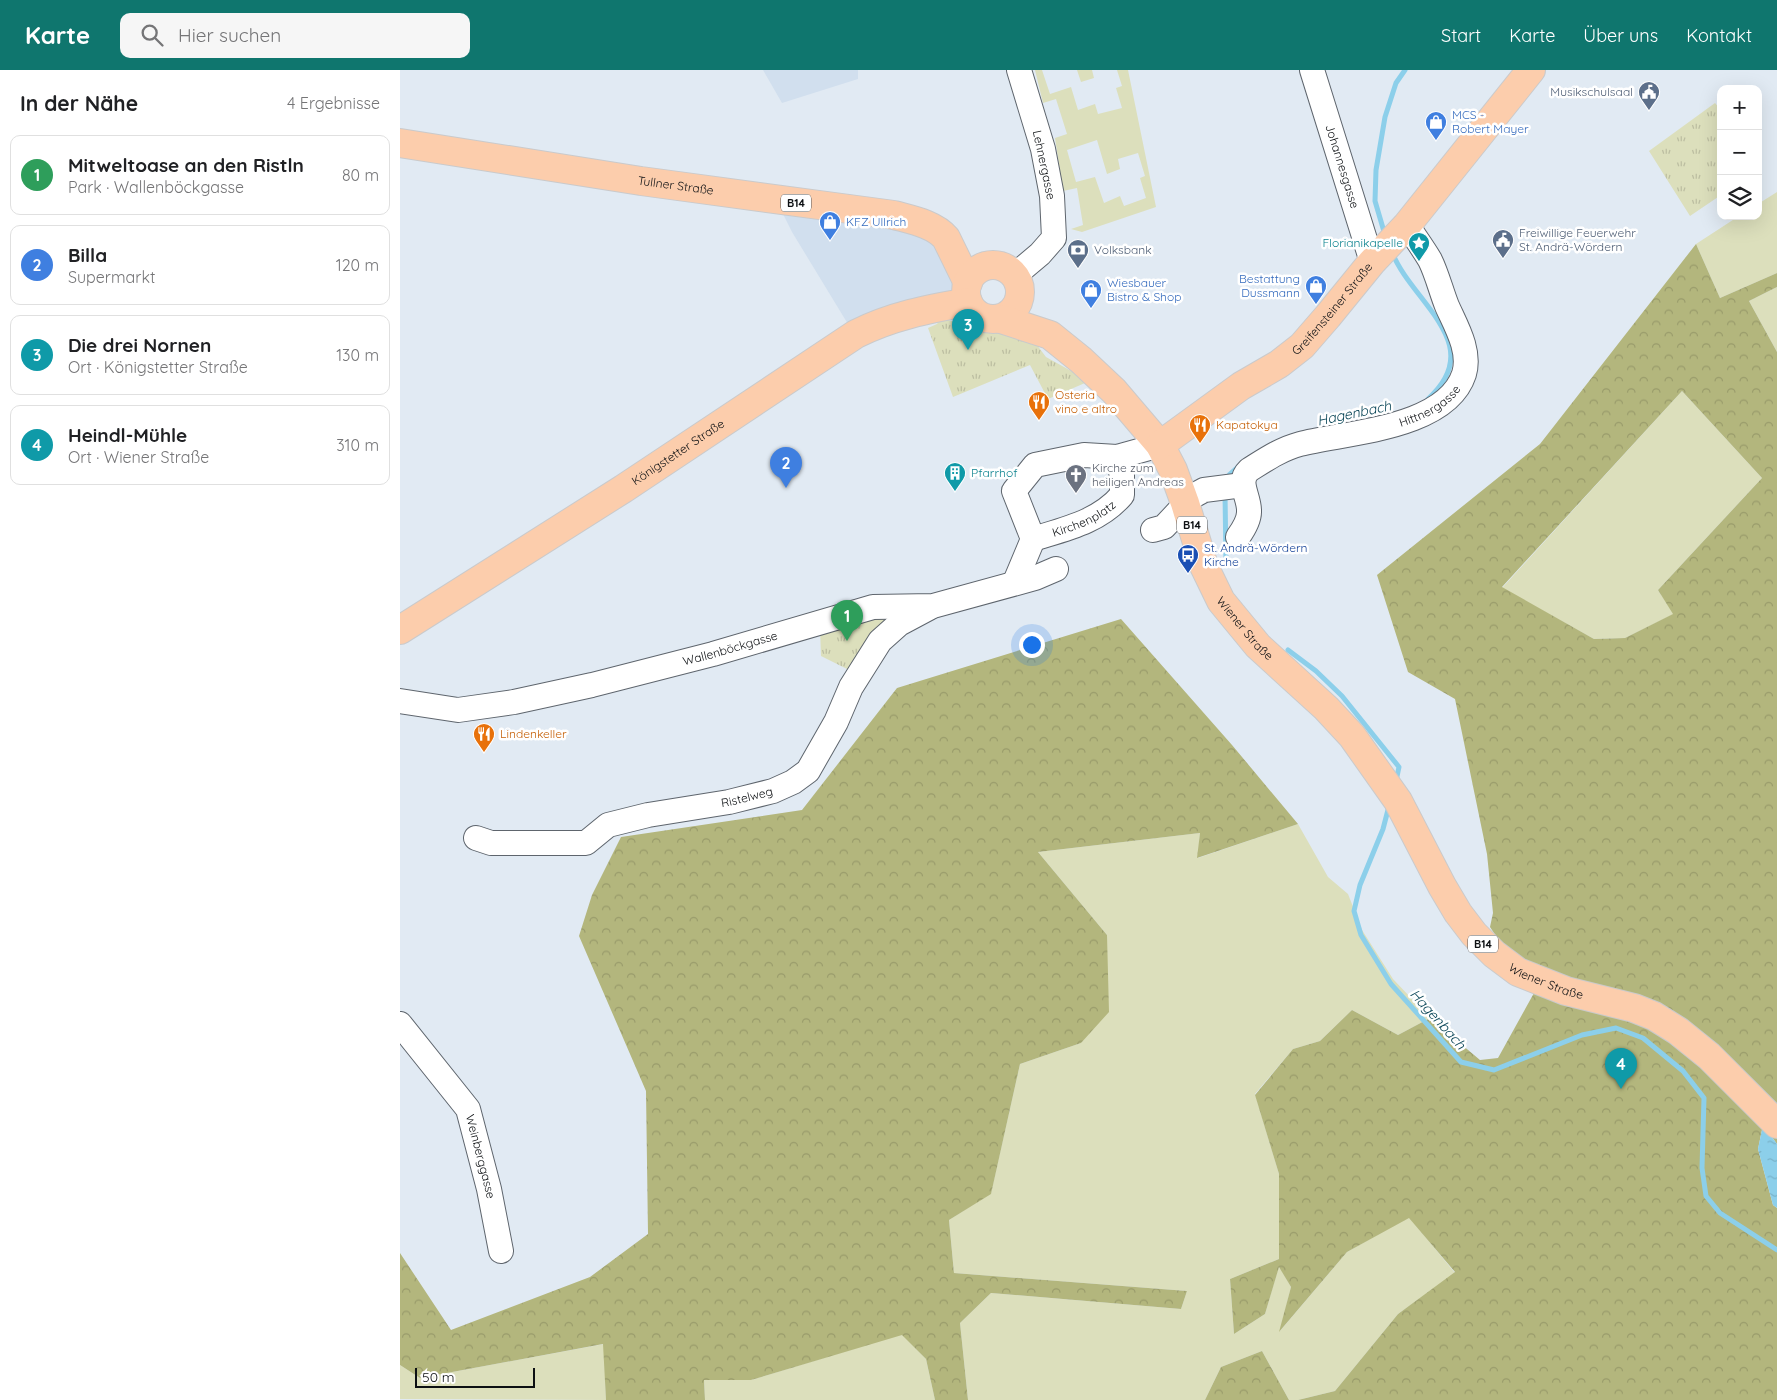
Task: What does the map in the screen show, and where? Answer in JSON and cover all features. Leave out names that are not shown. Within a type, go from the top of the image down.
[{"type":"main road","name":"Greifensteiner Straße","points":[[1160,445],[1241,386],[1279,364],[1302,346],[1377,257],[1407,225],[1531,70]]},
{"type":"main road","name":"Tullner Straße","points":[[400,143],[641,181],[894,215],[928,226],[942,233],[946,238],[989,265]]},
{"type":"main road","name":"B14","points":[[946,238],[978,315],[985,319],[1001,319],[1050,335]]},
{"type":"main road","name":"B14","points":[[989,265],[1006,268],[1050,335],[1082,360],[1114,391],[1160,445]]},
{"type":"main road","points":[[968,292],[976,271],[989,265]]},
{"type":"main road","points":[[1001,319],[1015,310],[1018,286]]},
{"type":"main road","name":"Königstetter Straße","points":[[400,630],[623,489],[856,334],[878,322],[910,313],[968,292]]},
{"type":"main road","name":"Wiener Straße","points":[[1160,445],[1173,470],[1204,566],[1221,601],[1258,646],[1326,708],[1352,736],[1391,790],[1458,913],[1474,934],[1494,954],[1518,972],[1566,991],[1634,1008],[1654,1016],[1678,1031],[1709,1056],[1777,1124]]},
{"type":"street","name":"Lehnergasse","points":[[1018,286],[1040,254],[1054,238],[1052,196],[1044,149],[1020,70]]},
{"type":"street","name":"Johannesgasse","points":[[1312,70],[1377,257]]},
{"type":"street","name":"Hittnergasse","points":[[1230,486],[1275,453],[1298,445],[1396,425],[1422,415],[1443,402],[1455,390],[1464,374],[1462,339],[1430,261],[1407,225]]},
{"type":"street","points":[[1015,582],[1033,539],[1014,491],[1036,465],[1084,454],[1117,457],[1160,445]]},
{"type":"street","name":"Kirchenplatz","points":[[1033,539],[1088,521],[1113,506],[1122,495],[1122,475],[1117,457]]},
{"type":"street","points":[[1153,530],[1164,527],[1193,496],[1204,490],[1230,486],[1250,512],[1245,527],[1238,537]]},
{"type":"street","name":"Wallenböckgasse","points":[[400,701],[458,710],[514,702],[592,685],[713,654],[873,607],[933,606],[1035,578],[1056,569]]},
{"type":"street","name":"Ristelweg","points":[[476,838],[491,843],[586,843],[608,825],[648,815],[730,802],[773,791],[793,782],[808,770],[836,722],[851,687],[880,641],[899,624],[933,606]]},
{"type":"street","name":"Weinberggasse","points":[[400,1024],[468,1110],[489,1189],[501,1252]]},
{"type":"shaded area","points":[[763,70],[858,70],[858,79],[782,103]]},
{"type":"shaded area","points":[[783,214],[911,231],[935,244],[957,284],[943,297],[851,329]]},
{"type":"green space","points":[[1035,70],[1042,70],[1050,94],[1071,87],[1078,110],[1095,104],[1098,114],[1122,108],[1116,88],[1122,86],[1117,70],[1128,70],[1156,207],[1082,232],[1071,229],[1083,225],[1077,188],[1063,191],[1055,138],[1067,134],[1056,99],[1043,103]],"holes":[[[1097,140],[1107,174],[1120,169],[1118,159],[1138,153],[1145,176],[1140,178],[1146,198],[1124,206],[1120,196],[1104,203],[1095,177],[1076,182],[1067,150]]]},
{"type":"green space","points":[[1077,70],[1092,70],[1094,78],[1081,82]]},
{"type":"green space","points":[[1715,103],[1717,105],[1717,198],[1690,216],[1649,151]]},
{"type":"green space","points":[[1777,192],[1777,273],[1720,298],[1696,244],[1733,220],[1762,220],[1762,201]]},
{"type":"green space","points":[[1696,244],[1720,298],[1777,273],[1777,287],[1749,301],[1777,352],[1777,1144],[1763,1125],[1758,1149],[1773,1205],[1777,1208],[1777,1400],[1298,1400],[1335,1391],[1398,1314],[1455,1272],[1409,1218],[1347,1252],[1279,1332],[1291,1287],[1279,1267],[1265,1314],[1234,1334],[1230,1279],[1279,1259],[1279,1174],[1255,1095],[1293,1049],[1320,1041],[1352,1010],[1398,1035],[1430,1018],[1480,1060],[1498,1058],[1534,993],[1490,927],[1493,913],[1487,854],[1455,699],[1408,672],[1377,575],[1540,444]],"holes":[[[1682,391],[1762,478],[1658,590],[1673,614],[1625,638],[1594,639],[1502,587]]]},
{"type":"green space","points":[[1777,287],[1777,352],[1749,301]]},
{"type":"green space","points":[[941,318],[979,329],[1001,329],[1037,345],[1046,357],[1073,372],[1085,383],[1048,399],[1030,365],[953,397],[928,328],[937,324]]},
{"type":"green space","points":[[1682,391],[1762,478],[1658,590],[1674,614],[1625,638],[1594,639],[1502,588]]},
{"type":"green space","points":[[915,611],[851,671],[821,656],[820,628]]},
{"type":"green space","points":[[1121,619],[1232,745],[1298,824],[1197,858],[1200,833],[1038,852],[1107,935],[1109,1012],[1081,1043],[1020,1064],[991,1194],[949,1220],[954,1273],[1187,1291],[1181,1309],[991,1293],[960,1323],[968,1400],[935,1400],[926,1359],[902,1335],[751,1380],[704,1380],[705,1400],[606,1400],[603,1344],[420,1378],[400,1365],[400,1253],[451,1330],[590,1277],[648,1234],[646,1091],[579,936],[592,895],[621,837],[802,810],[897,688]]},
{"type":"green space","points":[[1298,824],[1328,877],[1348,894],[1362,930],[1393,979],[1430,1018],[1398,1035],[1352,1010],[1320,1041],[1293,1049],[1255,1094],[1279,1174],[1279,1259],[1230,1279],[1234,1334],[1265,1314],[1279,1266],[1291,1287],[1280,1331],[1347,1252],[1409,1217],[1455,1273],[1398,1314],[1335,1391],[1298,1400],[1289,1400],[1262,1351],[1221,1367],[1205,1400],[968,1400],[960,1323],[991,1293],[1181,1309],[1187,1291],[954,1273],[949,1220],[991,1193],[1020,1064],[1081,1043],[1107,935],[1038,852],[1200,833],[1198,858]]},
{"type":"green space","points":[[902,1334],[926,1359],[935,1400],[705,1400],[704,1380],[751,1380]]},
{"type":"green space","points":[[604,1344],[606,1400],[400,1399],[400,1365],[420,1378]]},
{"type":"green space","points":[[1262,1351],[1289,1400],[1205,1400],[1221,1367]]},
{"type":"water","points":[[1763,1125],[1777,1144],[1777,1208],[1773,1205],[1758,1149]]},
{"type":"waterway","name":"Hagenbach","points":[[1385,235],[1375,201],[1376,170],[1385,117],[1396,83],[1405,70]]},
{"type":"waterway","name":"Hagenbach","points":[[1392,252],[1402,270],[1440,324],[1448,342],[1451,360],[1445,379],[1428,399]]},
{"type":"waterway","name":"Hagenbach","points":[[1226,480],[1239,466]]},
{"type":"waterway","name":"Hagenbach","points":[[1225,493],[1226,563]]},
{"type":"waterway","name":"Hagenbach","points":[[1288,650],[1316,671],[1342,696],[1399,767],[1396,781]]},
{"type":"waterway","name":"Hagenbach","points":[[1389,806],[1383,829],[1360,885],[1354,911],[1361,935],[1391,984],[1461,1062],[1494,1070],[1582,1035],[1616,1028],[1643,1038],[1683,1071],[1704,1098],[1702,1168],[1706,1196],[1720,1213],[1777,1250]]},
{"type":"place","name":"Musikschulsaal","points":[[1649,111]]},
{"type":"place","name":"MCS - Robert Mayer","points":[[1436,141]]},
{"type":"place","name":"KFZ Ullrich","points":[[830,241]]},
{"type":"place","name":"Freiwillige Feuerwehr St. Andrä-Wördern","points":[[1503,259]]},
{"type":"place","name":"Florianikapelle","points":[[1419,262]]},
{"type":"place","name":"Volksbank","points":[[1078,269]]},
{"type":"place","name":"Bestattung Dussmann","points":[[1316,305]]},
{"type":"place","name":"Wiesbauer Bistro & Shop","points":[[1091,309]]},
{"type":"place","name":"Die drei Nornen","points":[[968,350]]},
{"type":"place","name":"Osteria vino e altro","points":[[1039,421]]},
{"type":"place","name":"Kapatokya","points":[[1200,444]]},
{"type":"place","name":"Billa","points":[[786,488]]},
{"type":"place","name":"Pfarrhof","points":[[955,492]]},
{"type":"place","name":"Kirche zum heiligen Andreas","points":[[1076,494]]},
{"type":"place","name":"St. Andrä-Wördern Kirche","points":[[1188,574]]},
{"type":"place","name":"Mitweltoase an den Ristln","points":[[847,641]]},
{"type":"place","name":"Lindenkeller","points":[[484,753]]},
{"type":"place","name":"Heindl-Mühle","points":[[1621,1089]]}]
